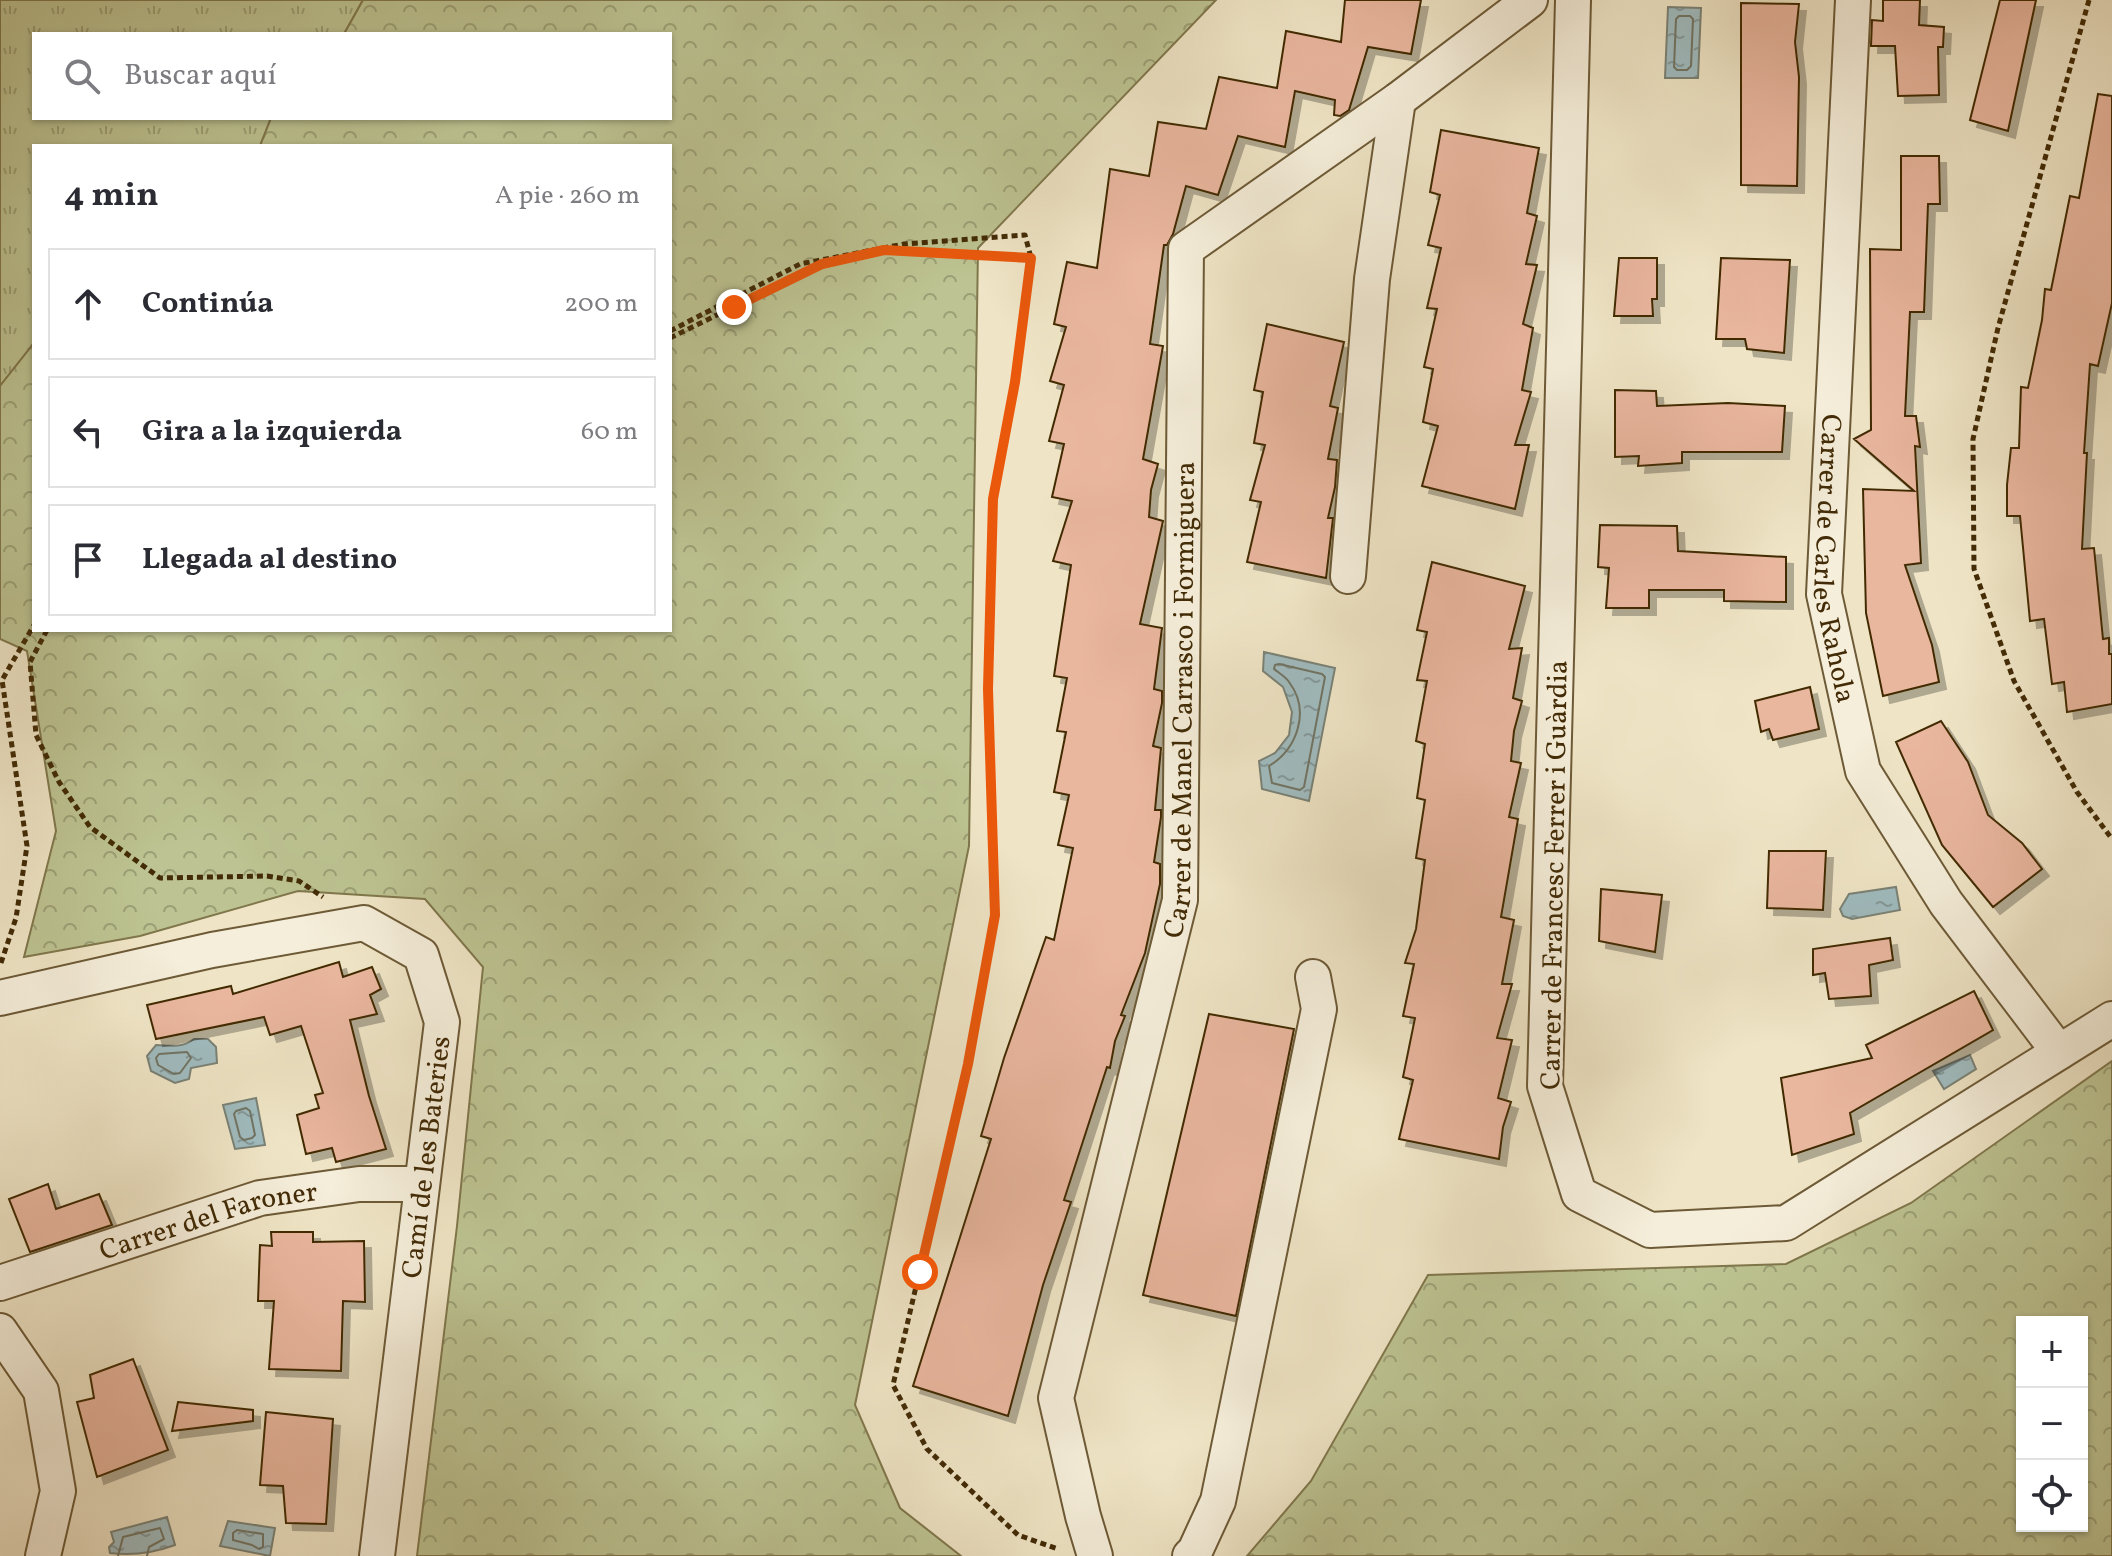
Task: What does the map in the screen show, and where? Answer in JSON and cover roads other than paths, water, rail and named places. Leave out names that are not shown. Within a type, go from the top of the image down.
[{"type":"street","name":"Carrer de Manel Carrasco i Formiguera","points":[[1081,1554],[1083,1516],[1056,1398],[1180,900],[1186,249],[1398,100],[1530,0]]},
{"type":"street","name":"Carrer de Francesc Ferrer i Guàrdia","points":[[1573,0],[1545,1086],[1579,1194],[1650,1230],[1786,1223],[2112,1019]]},
{"type":"street","name":"Carrer de Carles Rahola","points":[[1853,0],[1824,594],[1863,771],[1946,903],[2059,1052]]},
{"type":"street","points":[[1348,576],[1372,279],[1398,100]]},
{"type":"street","name":"Camí de les Bateries","points":[[0,998],[212,950],[364,923],[421,955],[442,1022],[377,1556]]},
{"type":"street","points":[[1190,1556],[1218,1501],[1319,1009],[1313,977]]},
{"type":"street","name":"Carrer del Faroner","points":[[0,1283],[260,1198],[359,1184],[422,1184]]},
{"type":"street","points":[[0,1331],[41,1391],[58,1491],[43,1556]]},
{"type":"water","points":[[1668,7],[1701,8],[1698,78],[1665,78]]},
{"type":"water","points":[[1264,652],[1335,668],[1309,801],[1262,789],[1259,761],[1275,753],[1289,735],[1292,712],[1283,687],[1263,671]]},
{"type":"water","points":[[1896,887],[1900,910],[1852,919],[1843,916],[1840,909],[1849,894]]},
{"type":"water","points":[[194,1039],[208,1039],[216,1047],[217,1063],[191,1068],[189,1079],[175,1083],[151,1071],[147,1056],[156,1045],[181,1045]]},
{"type":"water","points":[[1970,1055],[1976,1069],[1944,1089],[1933,1071]]},
{"type":"water","points":[[256,1098],[265,1145],[235,1149],[223,1105]]},
{"type":"water","points":[[167,1517],[175,1545],[142,1553],[110,1553],[109,1547],[114,1542],[111,1532]]},
{"type":"water","points":[[228,1521],[275,1528],[270,1556],[220,1546]]}]
